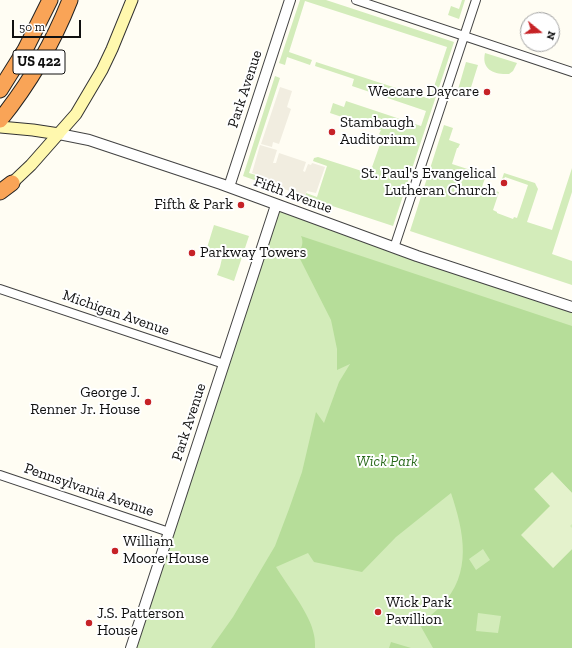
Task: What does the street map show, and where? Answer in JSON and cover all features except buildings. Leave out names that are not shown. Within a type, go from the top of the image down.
[{"type":"highway","name":"US 422","points":[[0,90],[25,50],[50,0]]},
{"type":"highway","name":"US 422","points":[[0,120],[35,69],[65,13],[70,0]]},
{"type":"highway","points":[[0,192],[12,183]]},
{"type":"main road","points":[[12,183],[31,165],[76,114],[102,70],[132,0]]},
{"type":"main road","name":"Fifth Avenue","points":[[0,128],[34,130],[59,134]]},
{"type":"street","name":"Park Avenue","points":[[229,187],[290,0]]},
{"type":"street","points":[[356,0],[572,72]]},
{"type":"street","points":[[394,248],[476,0]]},
{"type":"street","name":"Fifth Avenue","points":[[59,134],[93,142],[229,187],[394,248],[572,307]]},
{"type":"street","points":[[0,198],[12,183]]},
{"type":"street","name":"Park Avenue","points":[[131,648],[276,205]]},
{"type":"street","name":"Michigan Avenue","points":[[0,289],[224,364]]},
{"type":"street","name":"Pennsylvania Avenue","points":[[0,475],[169,532]]},
{"type":"green space","points":[[300,0],[326,0],[454,42],[393,226],[305,197],[306,193],[317,197],[327,166],[313,161],[314,158],[318,157],[365,172],[366,169],[371,170],[383,136],[379,134],[381,130],[330,113],[333,103],[344,107],[346,101],[421,126],[426,111],[352,86],[354,79],[315,66],[316,62],[430,99],[447,47],[305,1],[289,52],[312,60],[310,65],[287,57],[285,65],[279,63]]},
{"type":"green space","points":[[462,0],[465,0],[459,19],[448,15],[451,6],[459,9]]},
{"type":"green space","points":[[485,53],[517,63],[513,71],[509,74],[499,74],[490,70],[485,64]]},
{"type":"green space","points":[[466,62],[478,65],[468,97],[457,93]]},
{"type":"green space","points":[[275,76],[280,78],[249,173],[259,176],[257,181],[243,176]]},
{"type":"green space","points":[[444,125],[453,128],[449,140],[460,144],[457,148],[452,164],[483,174],[482,176],[485,178],[482,187],[499,192],[493,210],[513,219],[514,217],[517,218],[528,185],[505,177],[502,179],[504,173],[535,183],[538,189],[527,222],[552,230],[572,168],[572,192],[552,254],[572,261],[572,285],[410,231]]},
{"type":"green space","name":"Wick Park","points":[[276,205],[572,307],[572,648],[131,648]]},
{"type":"green space","points":[[214,225],[249,236],[234,281],[217,275],[223,254],[210,250],[209,252],[206,251]]},
{"type":"green space","points":[[301,236],[572,326],[572,493],[552,472],[551,506],[553,568],[572,549],[572,648],[433,648],[420,625],[441,606],[451,593],[458,580],[462,566],[462,537],[456,508],[451,493],[396,537],[362,572],[314,562],[308,553],[276,567],[308,618],[314,635],[315,648],[211,648],[233,617],[275,546],[302,472],[316,412],[324,423],[339,382],[350,364],[337,370],[337,349],[331,320],[297,253],[302,245]],"holes":[[[483,549],[490,560],[476,570],[469,559]],[[478,613],[501,616],[498,633],[476,631]]]},
{"type":"green space","points":[[552,472],[572,493],[572,524],[570,526],[572,528],[572,549],[553,568],[521,535],[550,506],[534,489]]},
{"type":"green space","points":[[391,642],[411,648],[389,648]]},
{"type":"shaded area","points":[[280,87],[292,91],[287,107],[291,109],[279,144],[273,142],[272,147],[261,144]]},
{"type":"shaded area","points":[[260,145],[277,150],[273,163],[276,163],[279,153],[306,162],[303,171],[305,172],[308,164],[311,165],[312,163],[325,167],[316,193],[307,191],[305,196],[257,180],[259,175],[252,173]]},
{"type":"place","name":"Weecare Daycare","points":[[487,92]]},
{"type":"place","name":"Stambaugh Auditorium","points":[[332,132]]},
{"type":"place","name":"St. Paul's Evangelical Lutheran Church","points":[[504,183]]},
{"type":"place","name":"Fifth & Park","points":[[241,205]]},
{"type":"place","name":"Parkway Towers","points":[[192,253]]},
{"type":"place","name":"George J. Renner Jr. House","points":[[148,402]]},
{"type":"place","name":"William Moore House","points":[[115,551]]},
{"type":"place","name":"Wick Park Pavillion","points":[[378,612]]},
{"type":"place","name":"J.S. Patterson House","points":[[89,623]]}]
